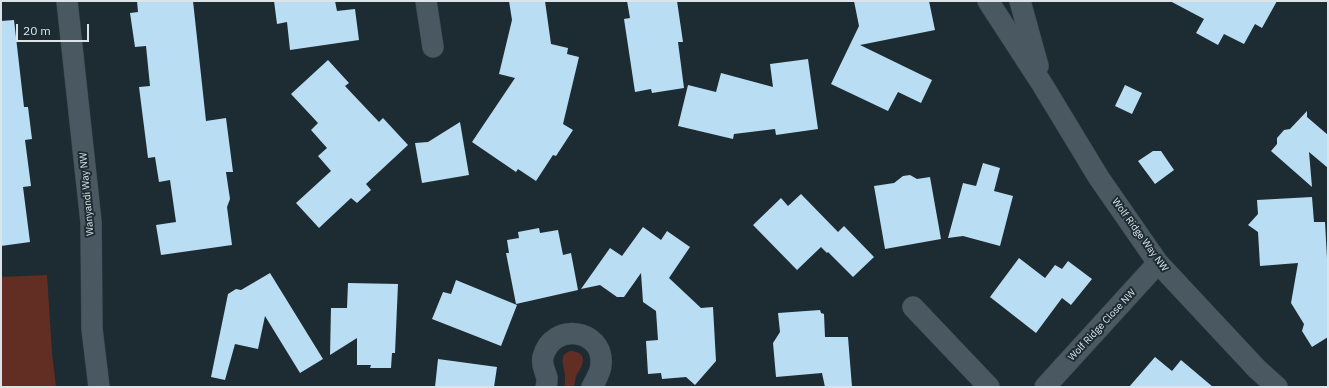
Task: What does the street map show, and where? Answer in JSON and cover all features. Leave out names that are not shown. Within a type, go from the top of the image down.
[{"type":"street","name":"Wanyandi Way NW","points":[[68,1],[91,222],[92,329],[99,387]]},
{"type":"street","points":[[426,1],[432,47]]},
{"type":"street","name":"Wolf Ridge Way NW","points":[[988,1],[1042,84],[1099,178],[1158,263],[1257,369],[1277,387]]},
{"type":"street","name":"Wolf Ridge Way NW","points":[[1020,1],[1042,84]]},
{"type":"street","name":"Wolf Ridge Close NW","points":[[1045,387],[1158,263]]},
{"type":"street","points":[[913,307],[988,387]]},
{"type":"street","points":[[546,387],[547,378],[543,369],[542,358],[552,341],[560,335],[570,333],[580,334],[589,338],[600,353],[602,362],[600,372],[592,387]]},
{"type":"shaded area","points":[[47,275],[52,353],[56,387],[1,387],[1,277]]},
{"type":"shaded area","points":[[570,351],[579,353],[583,359],[583,362],[576,376],[574,387],[564,387],[565,373],[563,359],[566,353]]},
{"type":"building","points":[[137,1],[193,1],[206,121],[226,118],[233,172],[226,172],[230,199],[227,207],[232,245],[161,255],[156,225],[176,222],[170,180],[159,182],[155,157],[148,158],[139,87],[150,86],[146,46],[135,47],[130,13],[138,12]]},
{"type":"building","points":[[274,1],[335,1],[337,11],[355,9],[359,40],[290,50],[287,22],[277,24]]},
{"type":"building","points":[[509,1],[545,1],[551,44],[568,48],[567,54],[579,57],[563,124],[573,130],[556,156],[553,155],[536,181],[518,169],[516,172],[472,142],[515,78],[499,74],[512,20]]},
{"type":"building","points":[[627,1],[677,1],[683,42],[678,42],[684,88],[652,93],[651,89],[635,92],[624,19],[630,18]]},
{"type":"building","points":[[854,1],[929,1],[935,30],[860,45],[932,80],[921,103],[898,92],[888,111],[831,84],[859,26]]},
{"type":"building","points":[[1170,1],[1277,1],[1262,28],[1255,24],[1244,44],[1224,34],[1218,45],[1196,33],[1204,19]]},
{"type":"building","points":[[14,20],[24,107],[28,107],[32,139],[25,140],[31,186],[23,187],[30,242],[1,246],[1,21]]},
{"type":"building","points":[[808,59],[818,129],[776,135],[775,129],[734,134],[733,139],[678,126],[688,85],[716,92],[721,73],[773,87],[770,64]]},
{"type":"building","points":[[328,60],[349,83],[345,86],[379,122],[383,118],[408,145],[366,184],[371,190],[357,203],[351,198],[319,228],[296,203],[331,171],[318,156],[327,148],[311,130],[318,123],[291,94]]},
{"type":"building","points":[[1125,85],[1142,93],[1132,114],[1115,106]]},
{"type":"building","points":[[1307,111],[1307,117],[1328,135],[1328,168],[1309,152],[1312,187],[1271,151],[1277,144],[1277,138],[1284,130],[1290,129]]},
{"type":"building","points":[[460,122],[469,175],[422,183],[415,143],[428,142]]},
{"type":"building","points":[[1153,151],[1161,151],[1174,170],[1155,184],[1138,161]]},
{"type":"building","points":[[983,163],[1000,168],[994,191],[1013,196],[1000,246],[963,236],[948,238],[963,183],[976,186]]},
{"type":"building","points":[[910,175],[917,179],[930,177],[941,239],[885,249],[874,186],[894,183],[903,176]]},
{"type":"building","points":[[801,194],[838,232],[844,226],[874,257],[853,277],[821,247],[797,270],[753,225],[781,198],[788,206]]},
{"type":"building","points":[[1312,197],[1314,222],[1325,222],[1328,276],[1328,337],[1312,347],[1302,331],[1304,324],[1291,303],[1298,263],[1260,266],[1258,232],[1248,225],[1258,214],[1257,200]]},
{"type":"building","points":[[643,227],[661,240],[667,231],[690,247],[669,278],[701,308],[713,307],[716,361],[695,385],[686,377],[662,379],[661,373],[648,374],[646,341],[658,340],[656,311],[643,302],[641,273],[624,297],[617,297],[600,285],[581,289],[610,248],[622,256]]},
{"type":"building","points":[[539,228],[540,233],[558,230],[563,255],[571,253],[578,290],[516,304],[506,253],[509,253],[507,240],[519,238],[518,232]]},
{"type":"building","points":[[1019,258],[1045,278],[1055,265],[1062,269],[1068,261],[1092,279],[1071,305],[1062,298],[1036,333],[990,297]]},
{"type":"building","points":[[270,273],[323,359],[300,373],[265,316],[258,349],[235,344],[225,380],[211,377],[228,294],[236,289],[241,290]]},
{"type":"building","points":[[456,280],[517,305],[501,346],[432,319],[443,292],[451,294]]},
{"type":"building","points":[[348,283],[398,284],[395,353],[392,353],[391,368],[370,368],[371,365],[357,365],[357,338],[330,355],[331,308],[347,308]]},
{"type":"building","points":[[820,310],[821,313],[824,314],[825,337],[848,337],[852,387],[825,387],[822,373],[776,377],[773,343],[780,332],[778,313]]},
{"type":"building","points":[[1155,357],[1172,371],[1181,360],[1213,387],[1129,387]]},
{"type":"building","points":[[438,359],[497,367],[494,387],[435,387]]}]
